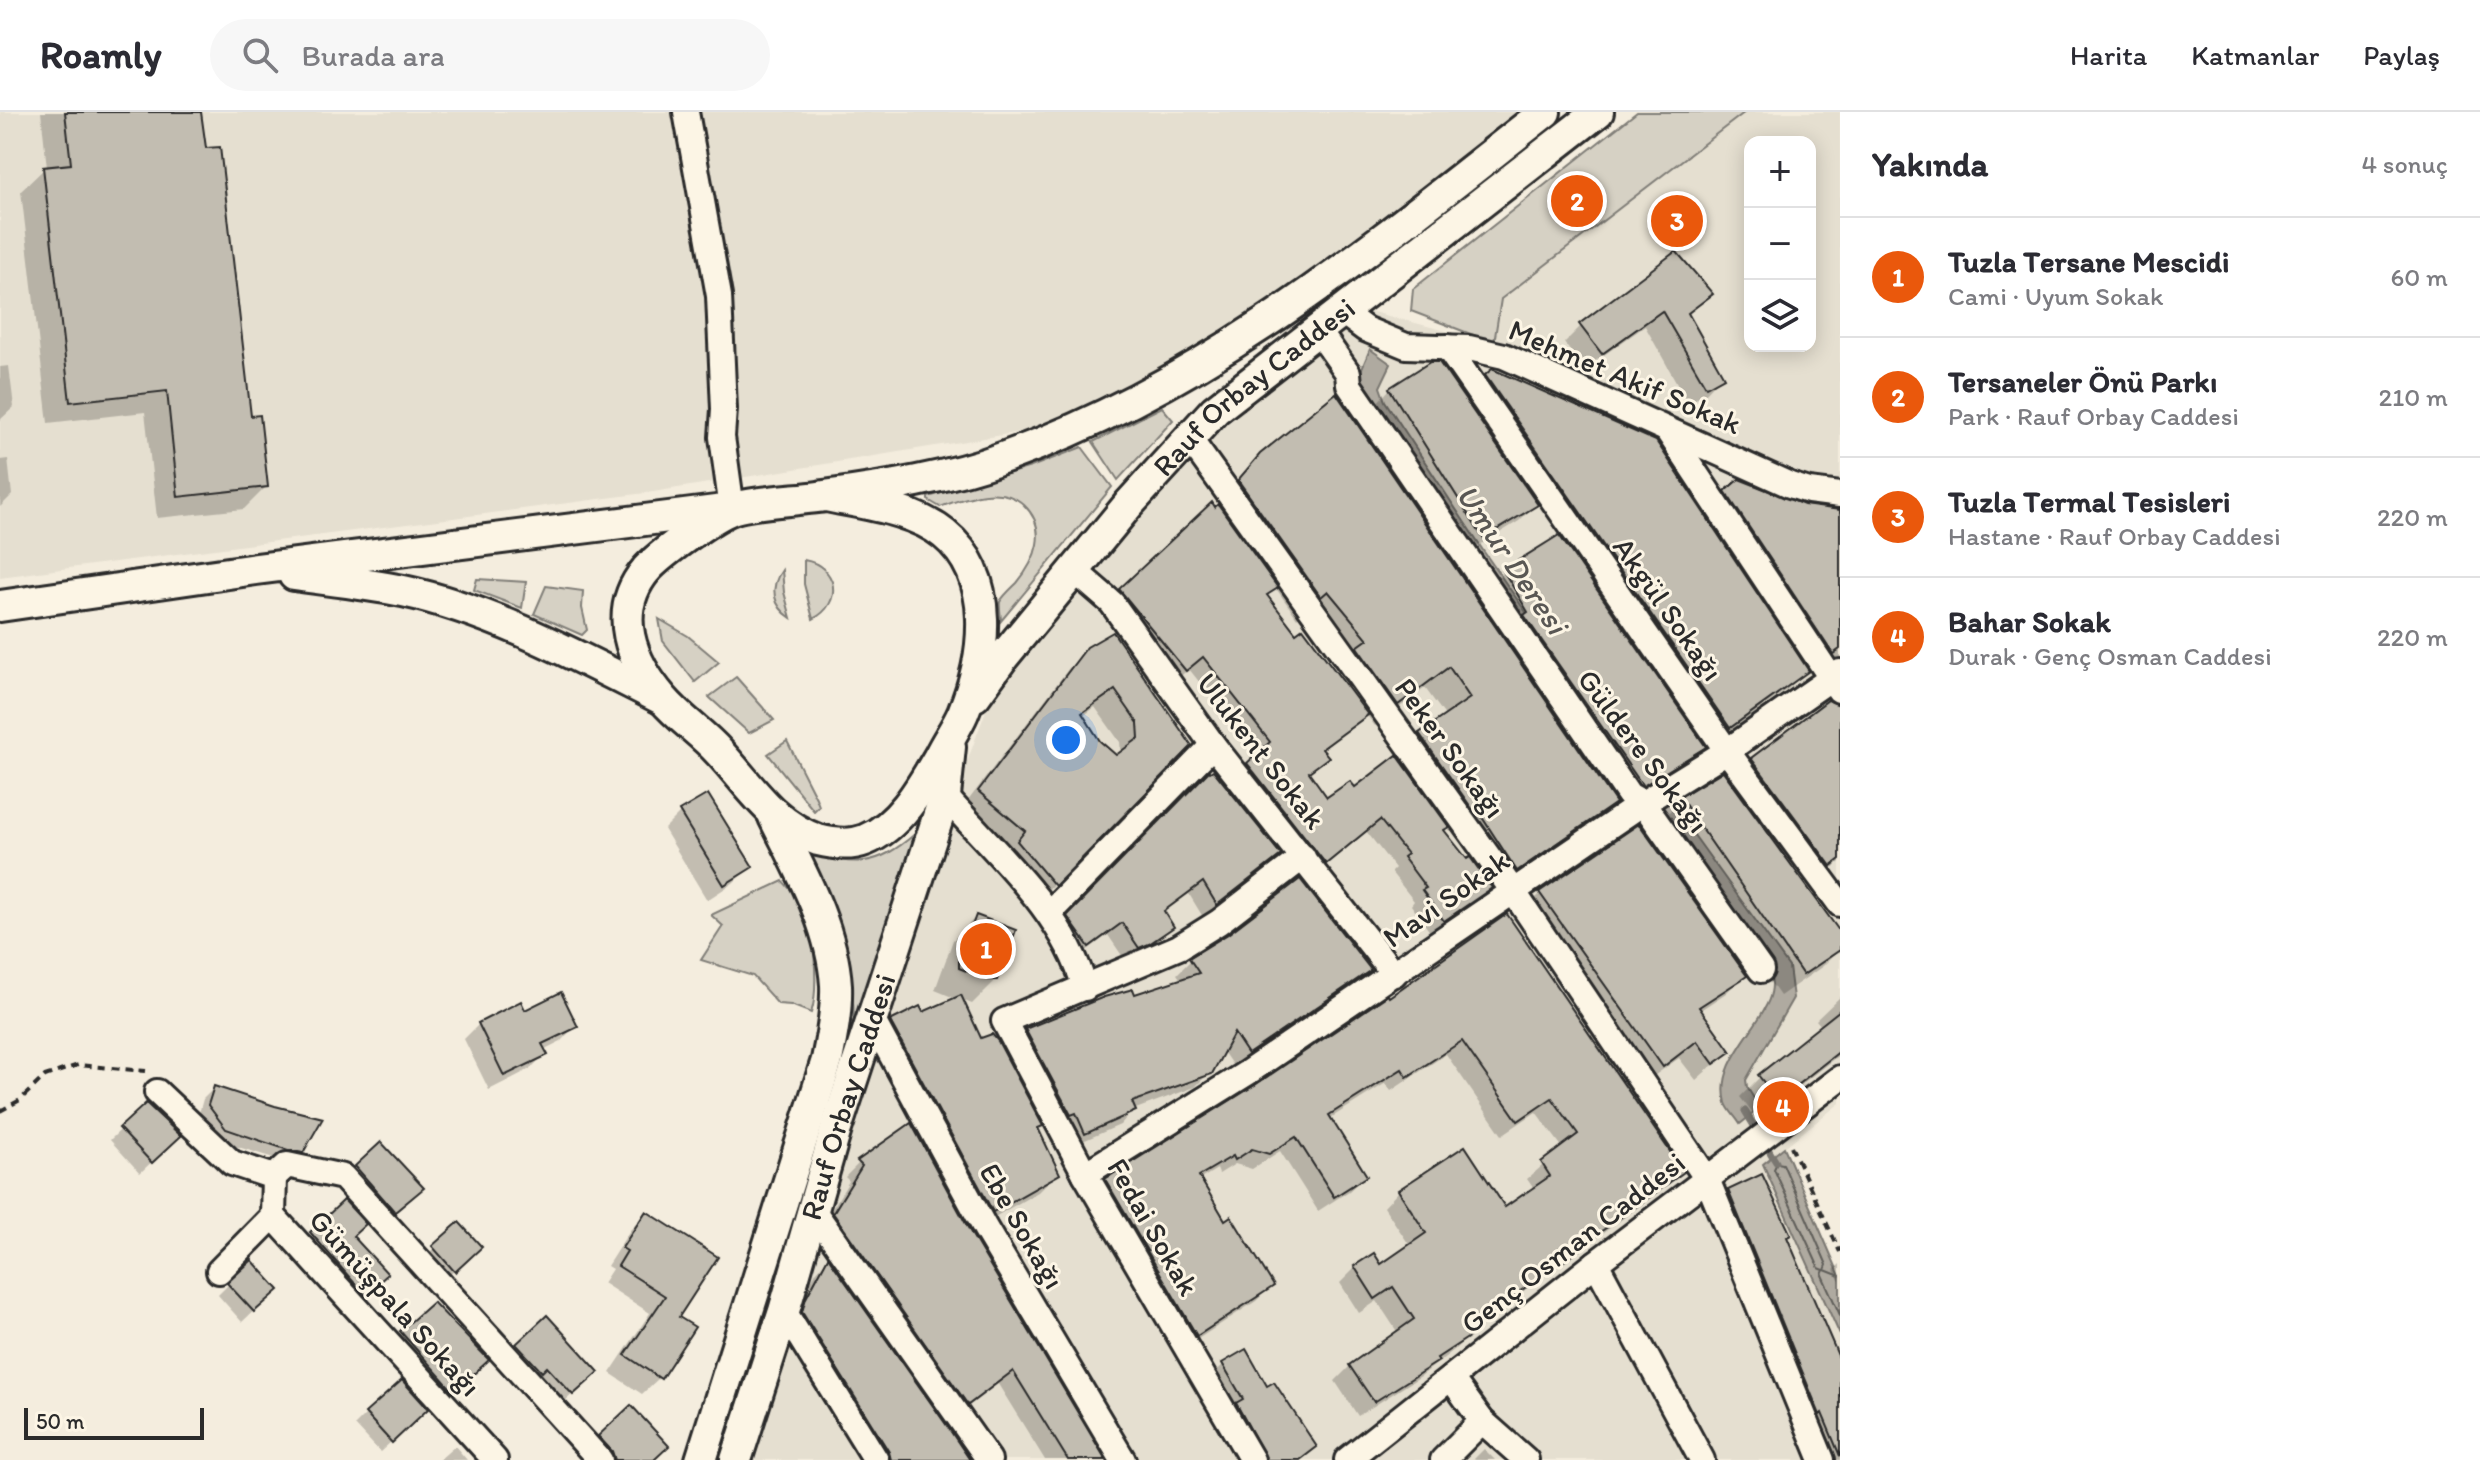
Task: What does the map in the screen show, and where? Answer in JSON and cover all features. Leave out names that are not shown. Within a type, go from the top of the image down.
[{"type":"main road","name":"Rauf Orbay Caddesi","points":[[701,1460],[827,1060],[836,987],[828,939],[814,899],[773,815],[714,746],[663,700],[635,657],[627,630],[627,605],[635,585],[649,566],[669,549],[732,509],[950,474],[1059,437],[1138,401],[1228,349],[1286,310],[1545,112]]},
{"type":"main road","name":"Rauf Orbay Caddesi","points":[[773,815],[812,838],[848,844],[878,833],[894,820],[929,773],[957,724],[1004,656],[1129,504],[1215,410],[1598,112]]},
{"type":"main road","name":"Rauf Orbay Caddesi","points":[[736,1460],[872,1019],[945,796],[957,724],[981,652],[983,622],[980,594],[960,551],[944,534],[922,521],[890,510],[826,496]]},
{"type":"main road","points":[[0,606],[256,569],[732,509]]},
{"type":"main road","points":[[256,569],[404,591],[487,617],[558,646],[663,700]]},
{"type":"street","points":[[686,112],[719,296],[724,409],[722,437],[732,509]]},
{"type":"street","name":"Mehmet Akif Sokak","points":[[1329,320],[1365,329],[1406,346],[1469,348],[1504,356],[1790,485],[1840,495]]},
{"type":"street","name":"Güldere Sokağı","points":[[1329,320],[1348,373],[1349,385],[1620,783],[1629,795],[1643,803],[1761,970]]},
{"type":"street","name":"Akgül Sokağı","points":[[1447,347],[1727,751],[1840,904]]},
{"type":"street","points":[[1666,429],[1837,681]]},
{"type":"street","name":"Peker Sokağı","points":[[1189,438],[1513,891],[1707,1179],[1822,1460]]},
{"type":"street","name":"Ulukent Sokak","points":[[1075,571],[1112,603],[1213,745],[1394,974]]},
{"type":"street","name":"Mavi Sokak","points":[[1085,1174],[1247,1073],[1643,803],[1837,681]]},
{"type":"street","points":[[1049,913],[1213,745]]},
{"type":"street","points":[[945,796],[1049,913],[1074,954],[1085,988],[1201,934],[1303,857]]},
{"type":"street","name":"Fedai Sokak","points":[[1085,988],[1004,1021],[1085,1174],[1252,1460]]},
{"type":"street","name":"Ebe Sokağı","points":[[872,1019],[985,1228],[1123,1460]]},
{"type":"street","name":"Genç Osman Caddesi","points":[[1347,1460],[1596,1263],[1840,1078]]},
{"type":"street","points":[[157,1092],[232,1163],[274,1177],[287,1165],[343,1177],[600,1460]]},
{"type":"street","name":"Gümüşpala Sokağı","points":[[274,1177],[273,1216],[495,1460]]},
{"type":"street","points":[[813,1210],[989,1460]]},
{"type":"street","points":[[219,1271],[273,1216]]},
{"type":"street","points":[[1596,1263],[1702,1460]]},
{"type":"street","points":[[784,1311],[876,1460]]},
{"type":"street","points":[[1451,1378],[1482,1421],[1526,1460]]},
{"type":"street","points":[[1443,1460],[1482,1421]]},
{"type":"path","points":[[0,1111],[20,1100],[45,1076],[78,1065],[146,1069],[157,1092]]},
{"type":"path","points":[[1785,1120],[1791,1146],[1839,1249]]},
{"type":"shaded area","points":[[0,112],[1531,112],[1434,186],[1197,356],[1027,431],[653,492],[0,577]]},
{"type":"shaded area","points":[[1637,112],[1745,112],[1501,299],[1494,343],[1411,311],[1413,289]]},
{"type":"shaded area","points":[[1745,112],[1840,112],[1840,1103],[1763,1164],[1840,1335],[1840,1460],[748,1460],[944,824],[988,705],[1133,518],[1206,443],[1338,327],[1365,310],[1493,343],[1501,299]]},
{"type":"shaded area","points":[[1162,407],[1173,420],[1118,480],[1093,442]]},
{"type":"shaded area","points":[[1082,447],[1112,487],[1001,621],[1000,602],[1024,574],[1034,555],[1038,534],[1032,514],[1015,498],[1005,495],[983,494],[940,507],[928,497],[1031,467]]},
{"type":"shaded area","points":[[804,560],[824,570],[833,586],[829,604],[813,619],[804,584]]},
{"type":"shaded area","points":[[782,570],[791,618],[780,608],[775,596],[775,583]]},
{"type":"shaded area","points":[[477,579],[526,582],[522,608],[474,590]]},
{"type":"shaded area","points":[[546,586],[583,591],[582,608],[587,630],[582,635],[534,614]]},
{"type":"shaded area","points":[[659,619],[688,636],[719,662],[695,682],[663,641]]},
{"type":"shaded area","points":[[736,677],[774,720],[749,733],[709,697]]},
{"type":"shaded area","points":[[787,741],[816,798],[819,806],[814,811],[768,754]]},
{"type":"shaded area","points":[[916,833],[716,1460],[854,1019],[842,933],[828,894],[807,853],[839,860],[864,861],[888,853]]},
{"type":"shaded area","points":[[783,881],[801,903],[810,928],[815,975],[811,1013],[791,1005],[778,1004],[753,976],[701,960],[723,926],[711,915]]},
{"type":"water","points":[[1370,349],[1391,364],[1380,387],[1385,401],[1484,552],[1640,775],[1625,786],[1357,380]]},
{"type":"water","points":[[1668,799],[1789,967],[1793,998],[1746,1080],[1760,1108],[1740,1124],[1726,1103],[1725,1084],[1729,1066],[1768,1001],[1772,986],[1769,971],[1653,811]]},
{"type":"water","points":[[1784,1147],[1840,1276],[1840,1335],[1763,1164]]},
{"type":"building","points":[[65,112],[201,112],[206,148],[220,147],[251,416],[260,415],[268,487],[178,497],[167,391],[70,402],[43,167],[71,164]]},
{"type":"building","points":[[1676,251],[1713,294],[1688,313],[1724,377],[1706,387],[1662,311],[1602,354],[1579,324]]},
{"type":"building","points":[[1430,362],[1439,362],[1538,505],[1483,538],[1389,388]]},
{"type":"building","points":[[1492,369],[1656,441],[1809,671],[1730,728],[1485,375]]},
{"type":"building","points":[[1336,393],[1616,803],[1517,871],[1476,808],[1473,810],[1419,733],[1470,698],[1449,667],[1398,705],[1357,647],[1368,639],[1328,591],[1321,597],[1238,480],[1260,454]]},
{"type":"building","points":[[1739,479],[1804,505],[1840,510],[1840,649],[1833,654],[1725,491]]},
{"type":"building","points":[[1212,502],[1215,507],[1218,504],[1278,588],[1267,595],[1296,633],[1303,628],[1368,715],[1322,749],[1329,757],[1309,772],[1327,797],[1350,781],[1355,787],[1397,755],[1449,827],[1444,830],[1467,859],[1470,857],[1492,888],[1444,921],[1422,890],[1426,888],[1403,857],[1407,854],[1380,820],[1326,864],[1247,763],[1270,742],[1203,657],[1186,671],[1119,589]]},
{"type":"building","points":[[1559,535],[1706,747],[1643,786],[1524,615],[1528,612],[1503,570]]},
{"type":"building","points":[[1113,632],[1192,746],[1055,886],[1017,841],[1025,831],[978,791],[1087,647]],"holes":[[[1115,690],[1138,723],[1139,738],[1116,755],[1100,741],[1082,713]]]},
{"type":"building","points":[[1828,700],[1840,705],[1840,859],[1831,866],[1751,758]]},
{"type":"building","points":[[1213,770],[1281,855],[1217,905],[1203,882],[1164,911],[1174,927],[1149,944],[1139,948],[1122,923],[1089,947],[1067,916]]},
{"type":"building","points":[[1723,771],[1840,932],[1840,950],[1803,975],[1680,797]]},
{"type":"building","points":[[708,794],[753,867],[724,885],[679,811]]},
{"type":"building","points":[[1639,824],[1747,976],[1699,1007],[1731,1052],[1714,1064],[1697,1041],[1663,1067],[1539,892]]},
{"type":"building","points":[[1300,879],[1371,970],[1248,1054],[1234,1033],[1212,1074],[1132,1102],[1136,1111],[1085,1134],[1076,1113],[1071,1115],[1025,1029],[1104,997],[1133,989],[1135,994],[1199,973],[1189,958],[1228,934]]},
{"type":"building","points":[[1507,914],[1684,1172],[1516,1294],[1518,1297],[1468,1329],[1472,1335],[1437,1358],[1439,1361],[1374,1402],[1349,1365],[1414,1319],[1393,1287],[1375,1299],[1354,1266],[1374,1253],[1381,1264],[1426,1233],[1398,1190],[1465,1146],[1505,1207],[1550,1176],[1541,1162],[1578,1134],[1552,1098],[1518,1121],[1462,1041],[1407,1077],[1402,1069],[1329,1115],[1367,1176],[1334,1197],[1296,1137],[1269,1154],[1252,1149],[1235,1160],[1233,1156],[1199,1176],[1225,1220],[1231,1216],[1274,1286],[1197,1336],[1105,1179],[1389,997]]},
{"type":"building","points":[[976,915],[1016,930],[997,980],[989,980],[959,968]]},
{"type":"building","points":[[561,992],[578,1027],[542,1044],[548,1055],[504,1076],[478,1023],[521,1001],[525,1010]]},
{"type":"building","points":[[961,995],[981,1038],[992,1034],[998,1041],[1043,1126],[1038,1128],[1060,1174],[993,1212],[890,1021],[920,1006],[923,1012]]},
{"type":"building","points":[[1840,1010],[1840,1051],[1778,1100],[1758,1075]]},
{"type":"building","points":[[214,1086],[323,1118],[303,1153],[288,1150],[226,1129],[208,1105]]},
{"type":"building","points":[[146,1103],[181,1136],[152,1163],[119,1128]]},
{"type":"building","points":[[911,1123],[972,1235],[1106,1460],[1068,1460],[1013,1371],[968,1405],[833,1213],[862,1166],[857,1161]]},
{"type":"building","points":[[381,1142],[424,1188],[395,1212],[355,1166]]},
{"type":"building","points":[[1762,1174],[1791,1235],[1787,1237],[1840,1360],[1840,1456],[1822,1413],[1820,1415],[1728,1190]]},
{"type":"building","points":[[344,1200],[366,1224],[353,1236],[388,1274],[365,1295],[310,1232]]},
{"type":"building","points":[[646,1211],[718,1257],[679,1317],[695,1327],[661,1379],[625,1355],[665,1296],[618,1266],[627,1251],[622,1248]]},
{"type":"building","points":[[459,1222],[482,1247],[455,1272],[432,1246]]},
{"type":"building","points":[[828,1257],[970,1460],[891,1460],[889,1452],[802,1312]]},
{"type":"building","points":[[252,1260],[279,1290],[254,1312],[227,1283]]},
{"type":"building","points":[[433,1302],[489,1360],[454,1392],[400,1331]]},
{"type":"building","points":[[547,1315],[599,1372],[573,1395],[547,1367],[542,1372],[516,1344]]},
{"type":"building","points":[[1246,1349],[1267,1386],[1274,1382],[1317,1447],[1300,1460],[1267,1460],[1236,1403],[1243,1399],[1222,1363]]},
{"type":"building","points":[[402,1380],[428,1409],[392,1443],[365,1413]]},
{"type":"building","points":[[631,1405],[669,1446],[654,1460],[615,1460],[612,1451],[598,1436]]},
{"type":"waterway","name":"Umur Deresi","points":[[1745,1111],[1776,1162]]},
{"type":"place","name":"Tersaneler Önü Parkı","points":[[1577,201]]},
{"type":"place","name":"Tuzla Termal Tesisleri","points":[[1677,221]]},
{"type":"place","name":"Tuzla Tersane Mescidi","points":[[986,949]]},
{"type":"place","name":"Bahar Sokak","points":[[1783,1107]]}]
